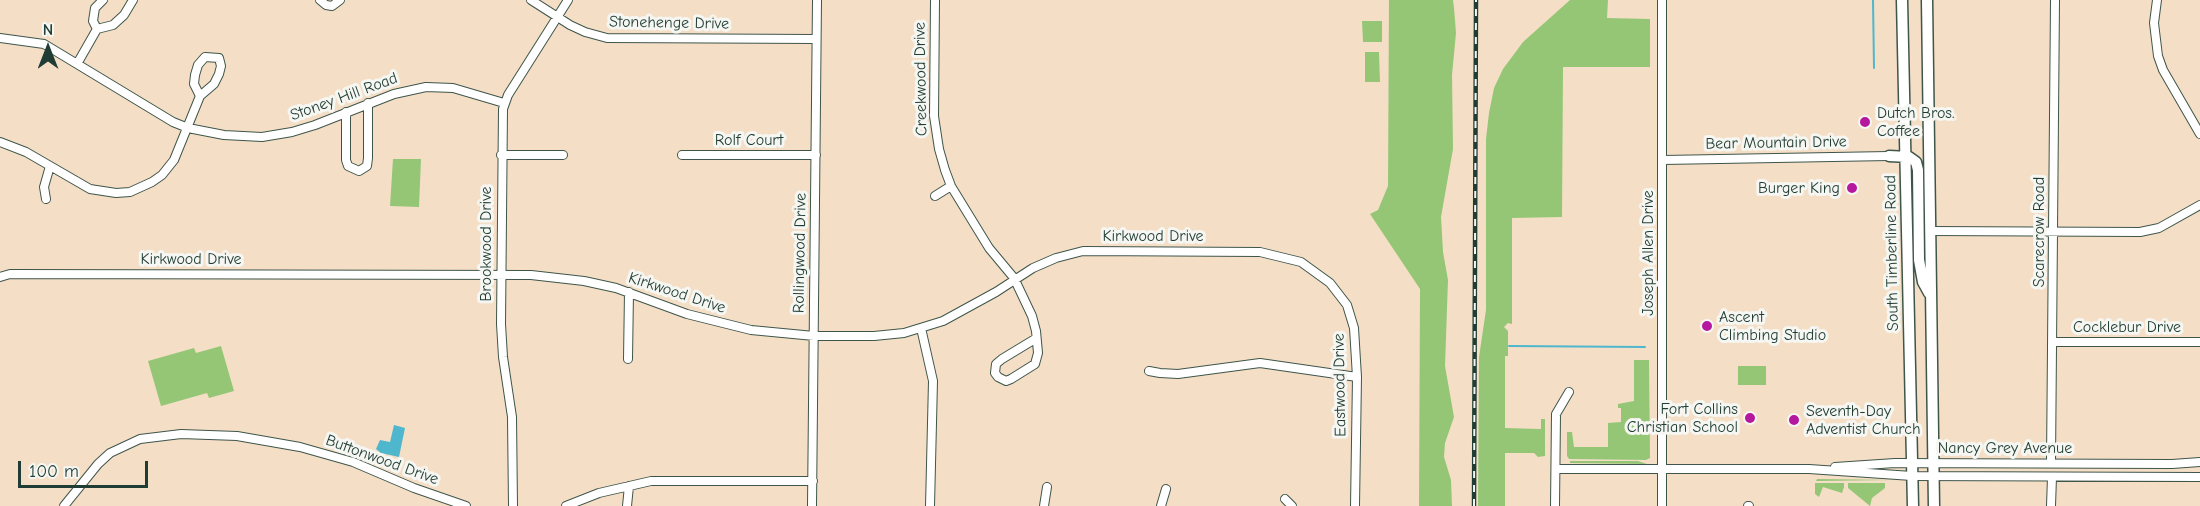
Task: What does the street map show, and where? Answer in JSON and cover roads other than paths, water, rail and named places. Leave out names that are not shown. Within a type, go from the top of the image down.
[{"type":"main road","name":"South Timberline Road","points":[[1902,0],[1913,506]]},
{"type":"main road","points":[[1927,0],[1934,506]]},
{"type":"main road","points":[[1889,156],[1905,156],[1913,159],[1918,170],[1919,260],[1923,282],[1930,296]]},
{"type":"street","points":[[97,29],[93,21],[95,8],[103,0]]},
{"type":"street","points":[[77,64],[97,29],[113,25],[124,15],[133,0]]},
{"type":"street","points":[[320,0],[332,6],[340,0]]},
{"type":"street","name":"Stonehenge Drive","points":[[531,0],[585,32],[607,38],[816,39]]},
{"type":"street","name":"Brookwood Drive","points":[[513,506],[514,453],[512,417],[503,357],[501,275],[501,155],[504,103],[568,0]]},
{"type":"street","name":"Rollingwood Drive","points":[[812,506],[817,0]]},
{"type":"street","name":"Creekwood Drive","points":[[935,0],[934,116],[939,149],[951,186],[989,248],[1014,279],[1035,323],[1038,353],[1035,364],[1006,381],[998,377],[995,373],[996,364],[1002,358],[1035,339]]},
{"type":"street","name":"Joseph Allen Drive","points":[[1662,0],[1662,506]]},
{"type":"street","name":"Scarecrow Road","points":[[2051,463],[2055,0]]},
{"type":"street","points":[[2157,0],[2154,24],[2158,56],[2163,70],[2200,134]]},
{"type":"street","name":"Stoney Hill Road","points":[[0,38],[44,44],[173,122],[188,128],[224,135],[270,136],[315,125],[368,103],[410,89],[426,87],[453,88],[504,103]]},
{"type":"street","points":[[0,142],[26,152],[90,189],[104,193],[130,192],[162,175],[174,160],[200,96]]},
{"type":"street","points":[[346,112],[346,160],[348,166],[359,171],[367,166],[368,103]]},
{"type":"street","points":[[501,155],[562,155]]},
{"type":"street","name":"Rolf Court","points":[[682,155],[816,155]]},
{"type":"street","name":"Bear Mountain Drive","points":[[1663,160],[1889,156]]},
{"type":"street","points":[[46,199],[44,187],[50,166]]},
{"type":"street","points":[[935,196],[951,186]]},
{"type":"street","points":[[1930,231],[2149,231],[2159,228],[2200,205]]},
{"type":"street","name":"Kirkwood Drive","points":[[0,277],[10,274],[558,277],[629,292],[715,322],[780,334],[874,336],[904,333],[943,321],[996,292],[1014,279],[1056,258],[1083,251],[1260,252],[1301,262],[1321,275]]},
{"type":"street","name":"Eastwood Drive","points":[[1321,275],[1347,305],[1354,328],[1357,377],[1355,506]]},
{"type":"street","points":[[628,358],[629,292]]},
{"type":"street","points":[[921,328],[933,381],[930,506]]},
{"type":"street","name":"Cocklebur Drive","points":[[2053,342],[2200,342]]},
{"type":"street","points":[[1149,371],[1178,374],[1260,363],[1357,377]]},
{"type":"street","points":[[1555,506],[1556,414],[1569,392]]},
{"type":"street","name":"Buttonwood Drive","points":[[64,506],[98,464],[110,453],[140,439],[181,434],[237,436],[300,447],[353,462],[414,488],[466,506]]},
{"type":"street","name":"Nancy Grey Avenue","points":[[1809,470],[1912,463],[2172,464],[2200,462]]},
{"type":"street","name":"Nancy Grey Avenue","points":[[1556,470],[1809,470],[1912,476],[2200,477]]},
{"type":"street","points":[[2051,506],[2052,477]]},
{"type":"street","points":[[566,506],[599,494],[651,482],[679,480],[813,481]]},
{"type":"street","points":[[627,506],[629,486]]},
{"type":"street","points":[[1044,506],[1047,487]]},
{"type":"street","points":[[1161,506],[1166,489]]},
{"type":"water","points":[[394,425],[405,428],[399,457],[381,453],[376,449],[380,440],[390,442]]},
{"type":"waterway","points":[[1873,0],[1874,68]]},
{"type":"waterway","points":[[1509,346],[1645,347]]},
{"type":"railway","points":[[1474,506],[1476,0]]},
{"type":"place","name":"Dutch Bros. Coffee","points":[[1865,122]]},
{"type":"place","name":"Burger King","points":[[1852,188]]},
{"type":"place","name":"Ascent Climbing Studio","points":[[1707,326]]},
{"type":"place","name":"Fort Collins Christian School","points":[[1750,418]]},
{"type":"place","name":"Seventh-Day Adventist Church","points":[[1794,420]]}]
